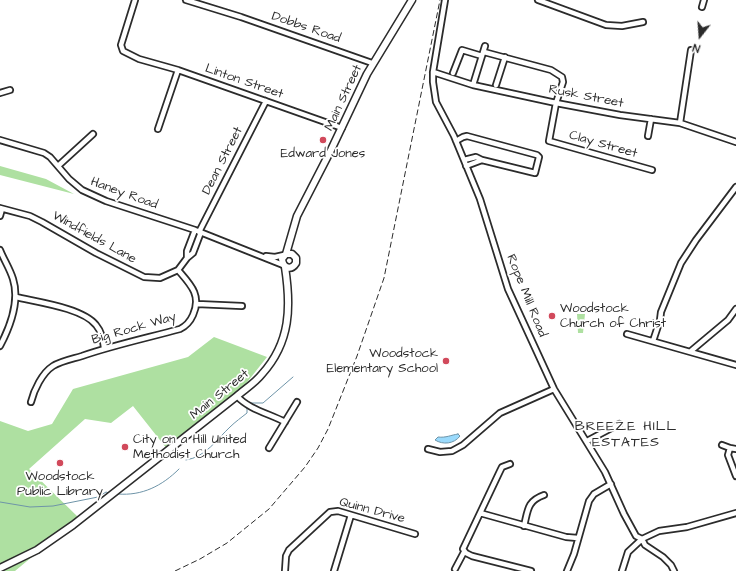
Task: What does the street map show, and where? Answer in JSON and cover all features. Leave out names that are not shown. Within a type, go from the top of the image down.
[{"type":"main road","name":"Main Street","points":[[289,289],[282,259],[285,255],[300,211],[342,128],[372,63],[412,0]]},
{"type":"main road","name":"Main Street","points":[[0,568],[37,550],[73,525],[262,375],[271,364],[279,350],[288,321],[291,275],[297,262],[292,250],[293,230]]},
{"type":"main road","points":[[285,255],[291,254],[295,256]]},
{"type":"main road","points":[[284,266],[289,268],[294,266]]},
{"type":"street","name":"Linton Street","points":[[135,0],[121,45],[123,51],[139,59],[178,70],[342,128]]},
{"type":"street","name":"Dobbs Road","points":[[186,0],[200,2],[372,63]]},
{"type":"street","name":"Rope Mill Road","points":[[445,0],[433,72],[436,102],[456,140],[480,199],[508,289],[554,389],[587,441],[611,484],[624,514],[636,536],[642,539],[645,545],[667,561],[674,571]]},
{"type":"street","points":[[538,0],[606,25],[622,26],[644,22]]},
{"type":"street","points":[[702,8],[704,0]]},
{"type":"street","points":[[473,85],[485,46]]},
{"type":"street","points":[[453,74],[462,50],[505,58],[550,70],[562,77],[563,82],[556,103]]},
{"type":"street","points":[[680,123],[691,50]]},
{"type":"street","points":[[496,85],[505,58]]},
{"type":"street","points":[[158,129],[178,70]]},
{"type":"street","name":"Rusk Street","points":[[433,72],[473,85],[556,103],[620,115],[680,123],[736,142]]},
{"type":"street","points":[[0,93],[10,90]]},
{"type":"street","name":"Dean Street","points":[[198,231],[266,101]]},
{"type":"street","name":"Clay Street","points":[[556,103],[549,141],[652,170]]},
{"type":"street","points":[[648,136],[651,119]]},
{"type":"street","points":[[58,166],[94,134]]},
{"type":"street","points":[[456,140],[467,136],[537,155],[539,157],[535,173],[482,160],[476,157],[464,160]]},
{"type":"street","name":"Haney Road","points":[[0,140],[44,153],[50,157],[69,179],[82,190],[106,201],[198,231],[284,266]]},
{"type":"street","points":[[466,166],[482,160]]},
{"type":"street","points":[[653,342],[661,312],[681,263],[736,186]]},
{"type":"street","points":[[0,216],[1,209]]},
{"type":"street","name":"Windfields Lane","points":[[1,209],[30,216],[96,253],[144,277],[160,278],[178,270]]},
{"type":"street","points":[[198,231],[187,252],[187,258],[178,270],[191,285],[197,304],[242,306]]},
{"type":"street","points":[[0,250],[13,279],[16,298],[8,330],[0,346]]},
{"type":"street","name":"Haney Road","points":[[252,253],[276,257],[285,255]]},
{"type":"street","points":[[16,298],[53,305],[77,312],[89,318],[96,325],[102,335],[104,348]]},
{"type":"street","name":"Big Rock Way","points":[[31,402],[33,393],[52,366],[104,348],[180,329],[190,320],[197,304]]},
{"type":"street","points":[[691,351],[728,320],[736,309]]},
{"type":"street","points":[[627,334],[736,365]]},
{"type":"street","points":[[428,449],[440,452],[452,451],[463,445],[500,413],[554,389]]},
{"type":"street","points":[[236,396],[248,405],[285,422]]},
{"type":"street","points":[[269,448],[297,402]]},
{"type":"street","points":[[587,441],[619,424]]},
{"type":"street","points":[[722,445],[736,449]]},
{"type":"street","points":[[730,448],[728,455],[736,476]]},
{"type":"street","points":[[455,569],[464,552],[464,546],[474,524],[502,467],[510,464]]},
{"type":"street","points":[[568,571],[589,501],[594,494],[611,484]]},
{"type":"street","points":[[524,526],[531,502],[544,495]]},
{"type":"street","name":"Quinn Drive","points":[[285,571],[286,556],[289,550],[325,515],[334,511],[415,534]]},
{"type":"street","points":[[480,513],[566,537],[578,538]]},
{"type":"street","points":[[622,571],[628,552],[642,539],[659,531],[688,527],[736,513]]},
{"type":"street","points":[[334,571],[351,515]]},
{"type":"street","points":[[464,552],[472,556],[531,571]]},
{"type":"green space","points":[[0,166],[46,179],[74,194],[0,175]]},
{"type":"green space","points":[[577,314],[585,314],[583,333],[578,333]]},
{"type":"green space","points":[[214,337],[267,357],[237,395],[167,449],[133,406],[111,423],[85,419],[29,469],[79,518],[15,571],[0,571],[0,421],[28,431],[52,424],[73,389],[188,357]]},
{"type":"water","points":[[458,434],[460,436],[458,439],[452,442],[441,443],[435,440],[438,437]]},
{"type":"waterway","points":[[251,403],[263,403],[293,377]]},
{"type":"waterway","points":[[186,460],[199,455],[211,447],[232,425],[247,413],[247,408]]},
{"type":"waterway","points":[[118,494],[135,493],[151,489],[159,485],[179,469]]},
{"type":"waterway","points":[[0,502],[30,507],[53,506],[98,497],[106,492],[109,493]]},
{"type":"railway","points":[[175,571],[200,559],[227,543],[269,509],[305,467],[318,448],[328,429],[357,356],[384,278],[440,0]]},
{"type":"place","name":"Edward Jones","points":[[323,140]]},
{"type":"place","name":"Woodstock Church of Christ","points":[[552,316]]},
{"type":"place","name":"Woodstock Elementary School","points":[[446,361]]},
{"type":"place","name":"City on a Hill United Methodist Church","points":[[125,447]]},
{"type":"place","name":"Woodstock Public Library","points":[[60,463]]},
{"type":"district","name":"BREEZE HILL ESTATES","points":[[626,436]]}]
